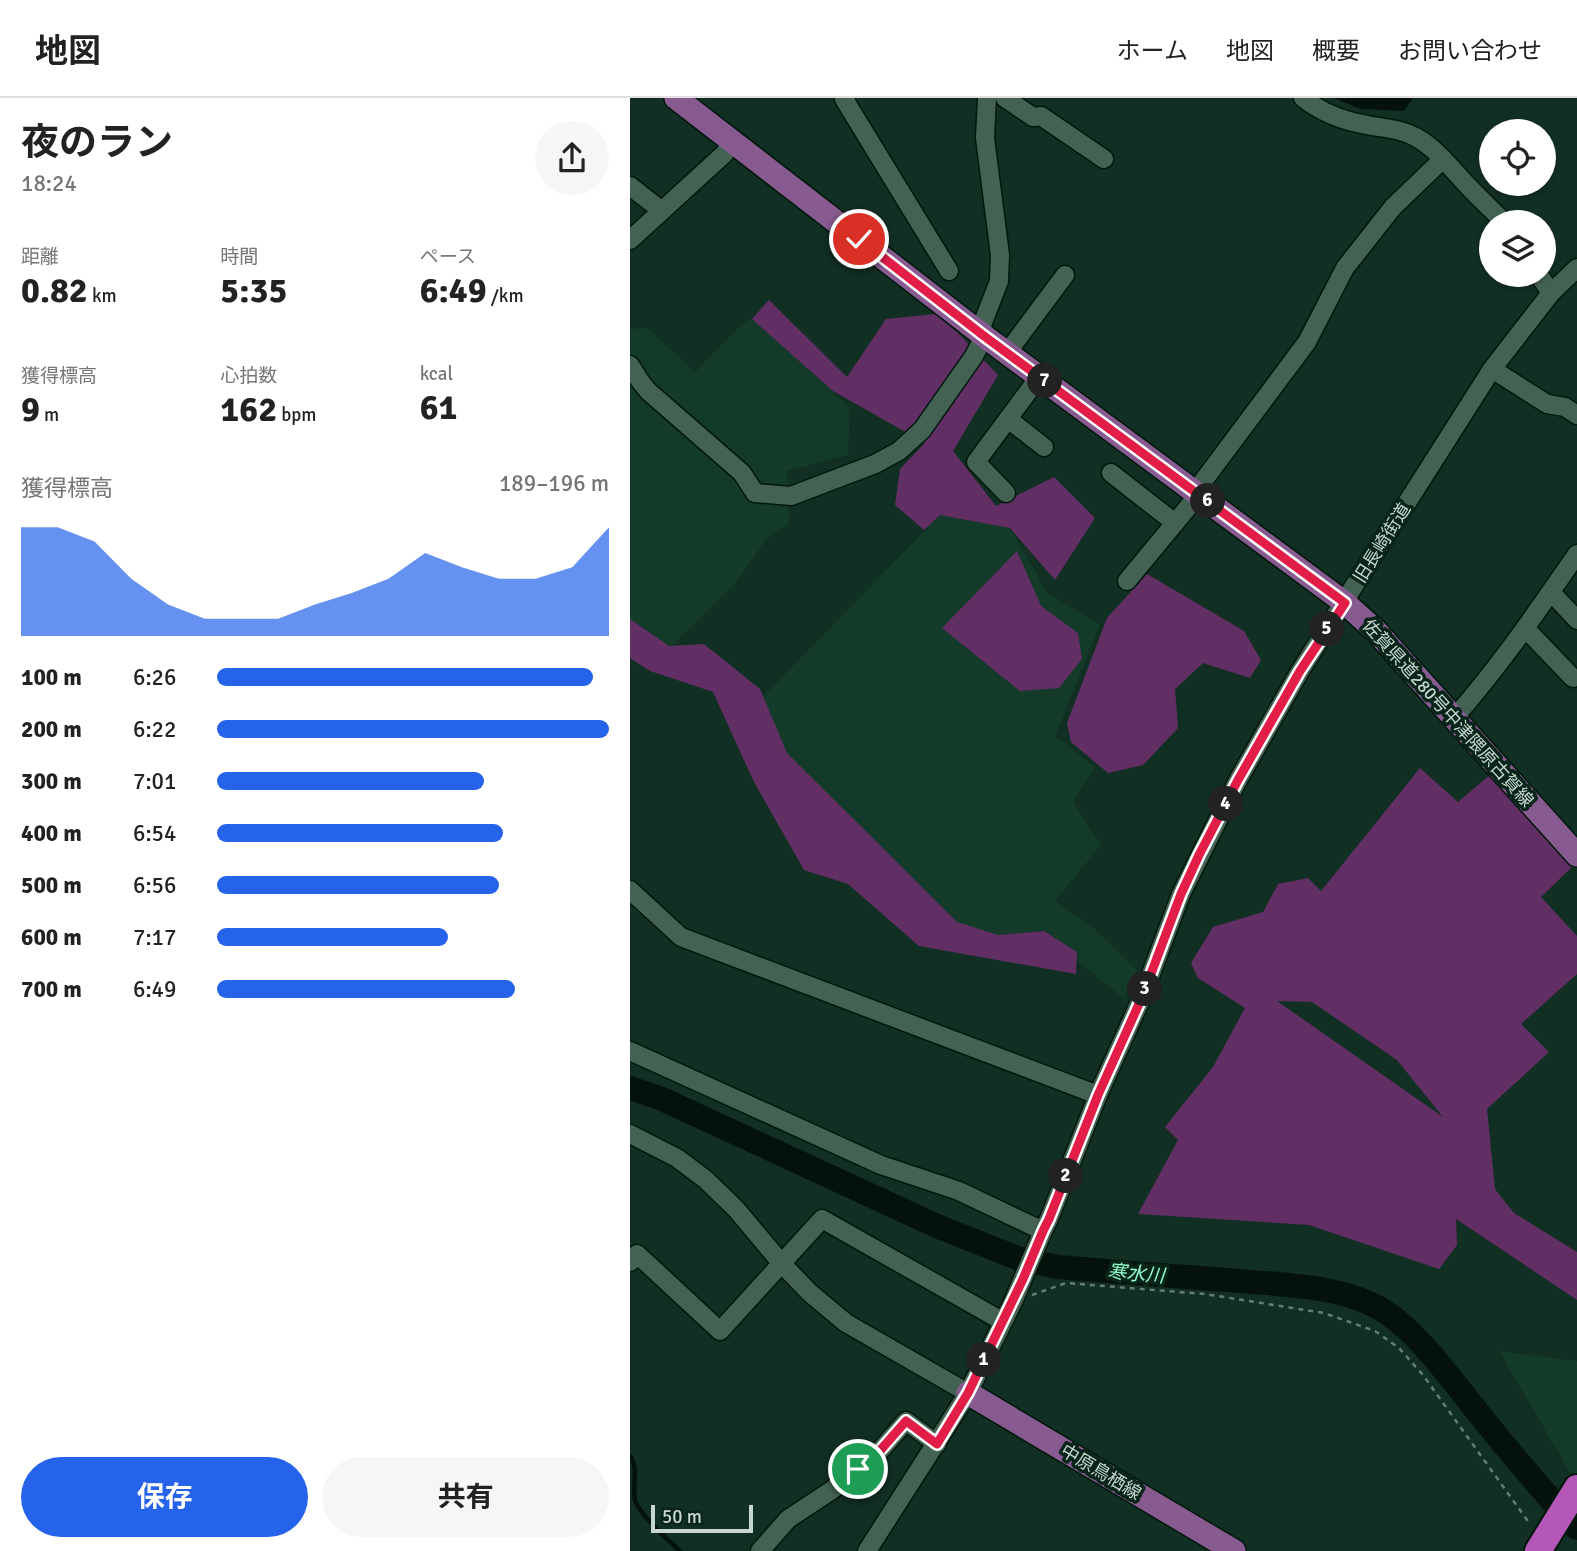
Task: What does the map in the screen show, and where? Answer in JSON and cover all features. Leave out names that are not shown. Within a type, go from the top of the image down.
[{"type":"highway","points":[[1541,1547],[1577,1488]]},
{"type":"main road","name":"佐賀県道280号中津隈原古賀線","points":[[676,98],[984,336],[1345,603],[1376,630],[1577,855]]},
{"type":"main road","name":"中原鳥栖線","points":[[968,1393],[1234,1551]]},
{"type":"street","points":[[846,98],[844,99],[949,271]]},
{"type":"street","points":[[630,365],[648,391],[742,473],[755,493],[792,496],[876,464],[899,451],[922,430],[974,356],[984,336],[982,325],[999,281],[1000,255],[985,138],[987,98]]},
{"type":"street","points":[[1005,98],[1033,117],[1041,116],[1104,159]]},
{"type":"street","points":[[1303,98],[1330,115],[1412,135],[1443,159],[1492,210]]},
{"type":"street","points":[[630,240],[724,154],[733,142]]},
{"type":"street","points":[[1127,581],[1194,500],[1195,492],[1307,342],[1345,268],[1393,207],[1443,159]]},
{"type":"street","points":[[630,186],[662,211]]},
{"type":"street","name":"旧長崎街道","points":[[867,1551],[968,1393],[1013,1302],[1098,1095],[1143,995],[1181,894],[1238,780],[1300,671],[1492,369],[1551,293],[1577,268]]},
{"type":"street","points":[[1007,353],[1065,275]]},
{"type":"street","points":[[1547,287],[1551,293]]},
{"type":"street","points":[[1492,369],[1547,404],[1565,407],[1577,415]]},
{"type":"street","points":[[1006,493],[976,462],[1039,377]]},
{"type":"street","points":[[1007,419],[1044,447]]},
{"type":"street","points":[[1111,473],[1175,523]]},
{"type":"street","points":[[1454,718],[1526,629],[1577,554]]},
{"type":"street","points":[[1550,593],[1577,620]]},
{"type":"street","points":[[1526,629],[1573,678]]},
{"type":"street","points":[[631,892],[681,937],[1098,1095]]},
{"type":"street","points":[[630,1051],[881,1165],[959,1191],[1043,1231]]},
{"type":"street","points":[[630,1134],[677,1158],[705,1179],[736,1209],[810,1293],[846,1323],[968,1393]]},
{"type":"street","points":[[630,1262],[637,1254],[720,1331],[822,1219],[1002,1321]]},
{"type":"street","points":[[760,1551],[788,1519],[832,1490],[877,1454],[906,1421],[937,1444]]},
{"type":"path","points":[[1013,1302],[1066,1283],[1191,1293],[1324,1312],[1375,1331],[1399,1348],[1423,1375],[1541,1547]]},
{"type":"shaded area","points":[[1334,98],[1413,98],[1404,111],[1360,109]]},
{"type":"shaded area","points":[[769,300],[847,377],[886,319],[935,314],[957,332],[998,375],[953,451],[996,506],[1054,477],[1095,518],[1055,580],[1010,528],[940,515],[924,530],[895,505],[900,469],[925,443],[833,391],[752,319]]},
{"type":"shaded area","points":[[752,319],[850,409],[848,455],[787,471],[789,524],[767,538],[735,584],[665,655],[630,632],[630,329],[647,328],[695,372],[743,323]]},
{"type":"shaded area","points":[[940,515],[1010,528],[1048,594],[1100,624],[1055,736],[1095,767],[1073,802],[1101,845],[1055,901],[1096,930],[1137,970],[1124,999],[1067,952],[953,930],[781,764],[751,709]]},
{"type":"shaded area","points":[[1017,551],[1041,606],[1078,633],[1082,659],[1059,688],[1020,691],[942,628]]},
{"type":"shaded area","points":[[1147,574],[1244,631],[1261,660],[1250,678],[1203,663],[1175,689],[1178,728],[1143,765],[1108,773],[1071,742],[1067,723],[1107,618]]},
{"type":"shaded area","points":[[630,619],[669,646],[704,644],[760,689],[787,753],[957,922],[998,935],[1044,931],[1077,952],[1076,974],[919,946],[848,884],[804,870],[753,780],[713,692],[650,671],[630,658]]},
{"type":"shaded area","points":[[1420,768],[1458,802],[1491,774],[1573,866],[1541,897],[1577,936],[1577,974],[1521,1024],[1549,1052],[1487,1109],[1495,1189],[1514,1213],[1577,1252],[1577,1300],[1456,1219],[1457,1245],[1439,1269],[1309,1225],[1138,1214],[1178,1140],[1165,1127],[1213,1067],[1245,1008],[1198,978],[1191,963],[1213,927],[1263,912],[1278,884],[1308,878],[1321,891]],"holes":[[[1277,1001],[1312,1002],[1397,1060],[1443,1117]]]},
{"type":"shaded area","points":[[1499,1351],[1577,1361],[1577,1478],[1569,1471]]},
{"type":"waterway","name":"寒水川","points":[[630,1088],[662,1099],[939,1227],[1020,1259],[1058,1267],[1310,1288],[1331,1291],[1370,1303],[1400,1323],[1425,1347],[1577,1528]]},
{"type":"waterway","points":[[630,1456],[635,1472],[634,1495],[637,1506],[654,1527],[680,1551]]},
{"type":"route","points":[[858,1469],[877,1454],[906,1421],[937,1444],[968,1393],[1013,1302],[1049,1219],[1199,855],[1300,671],[1345,603],[984,336],[859,239]]}]
